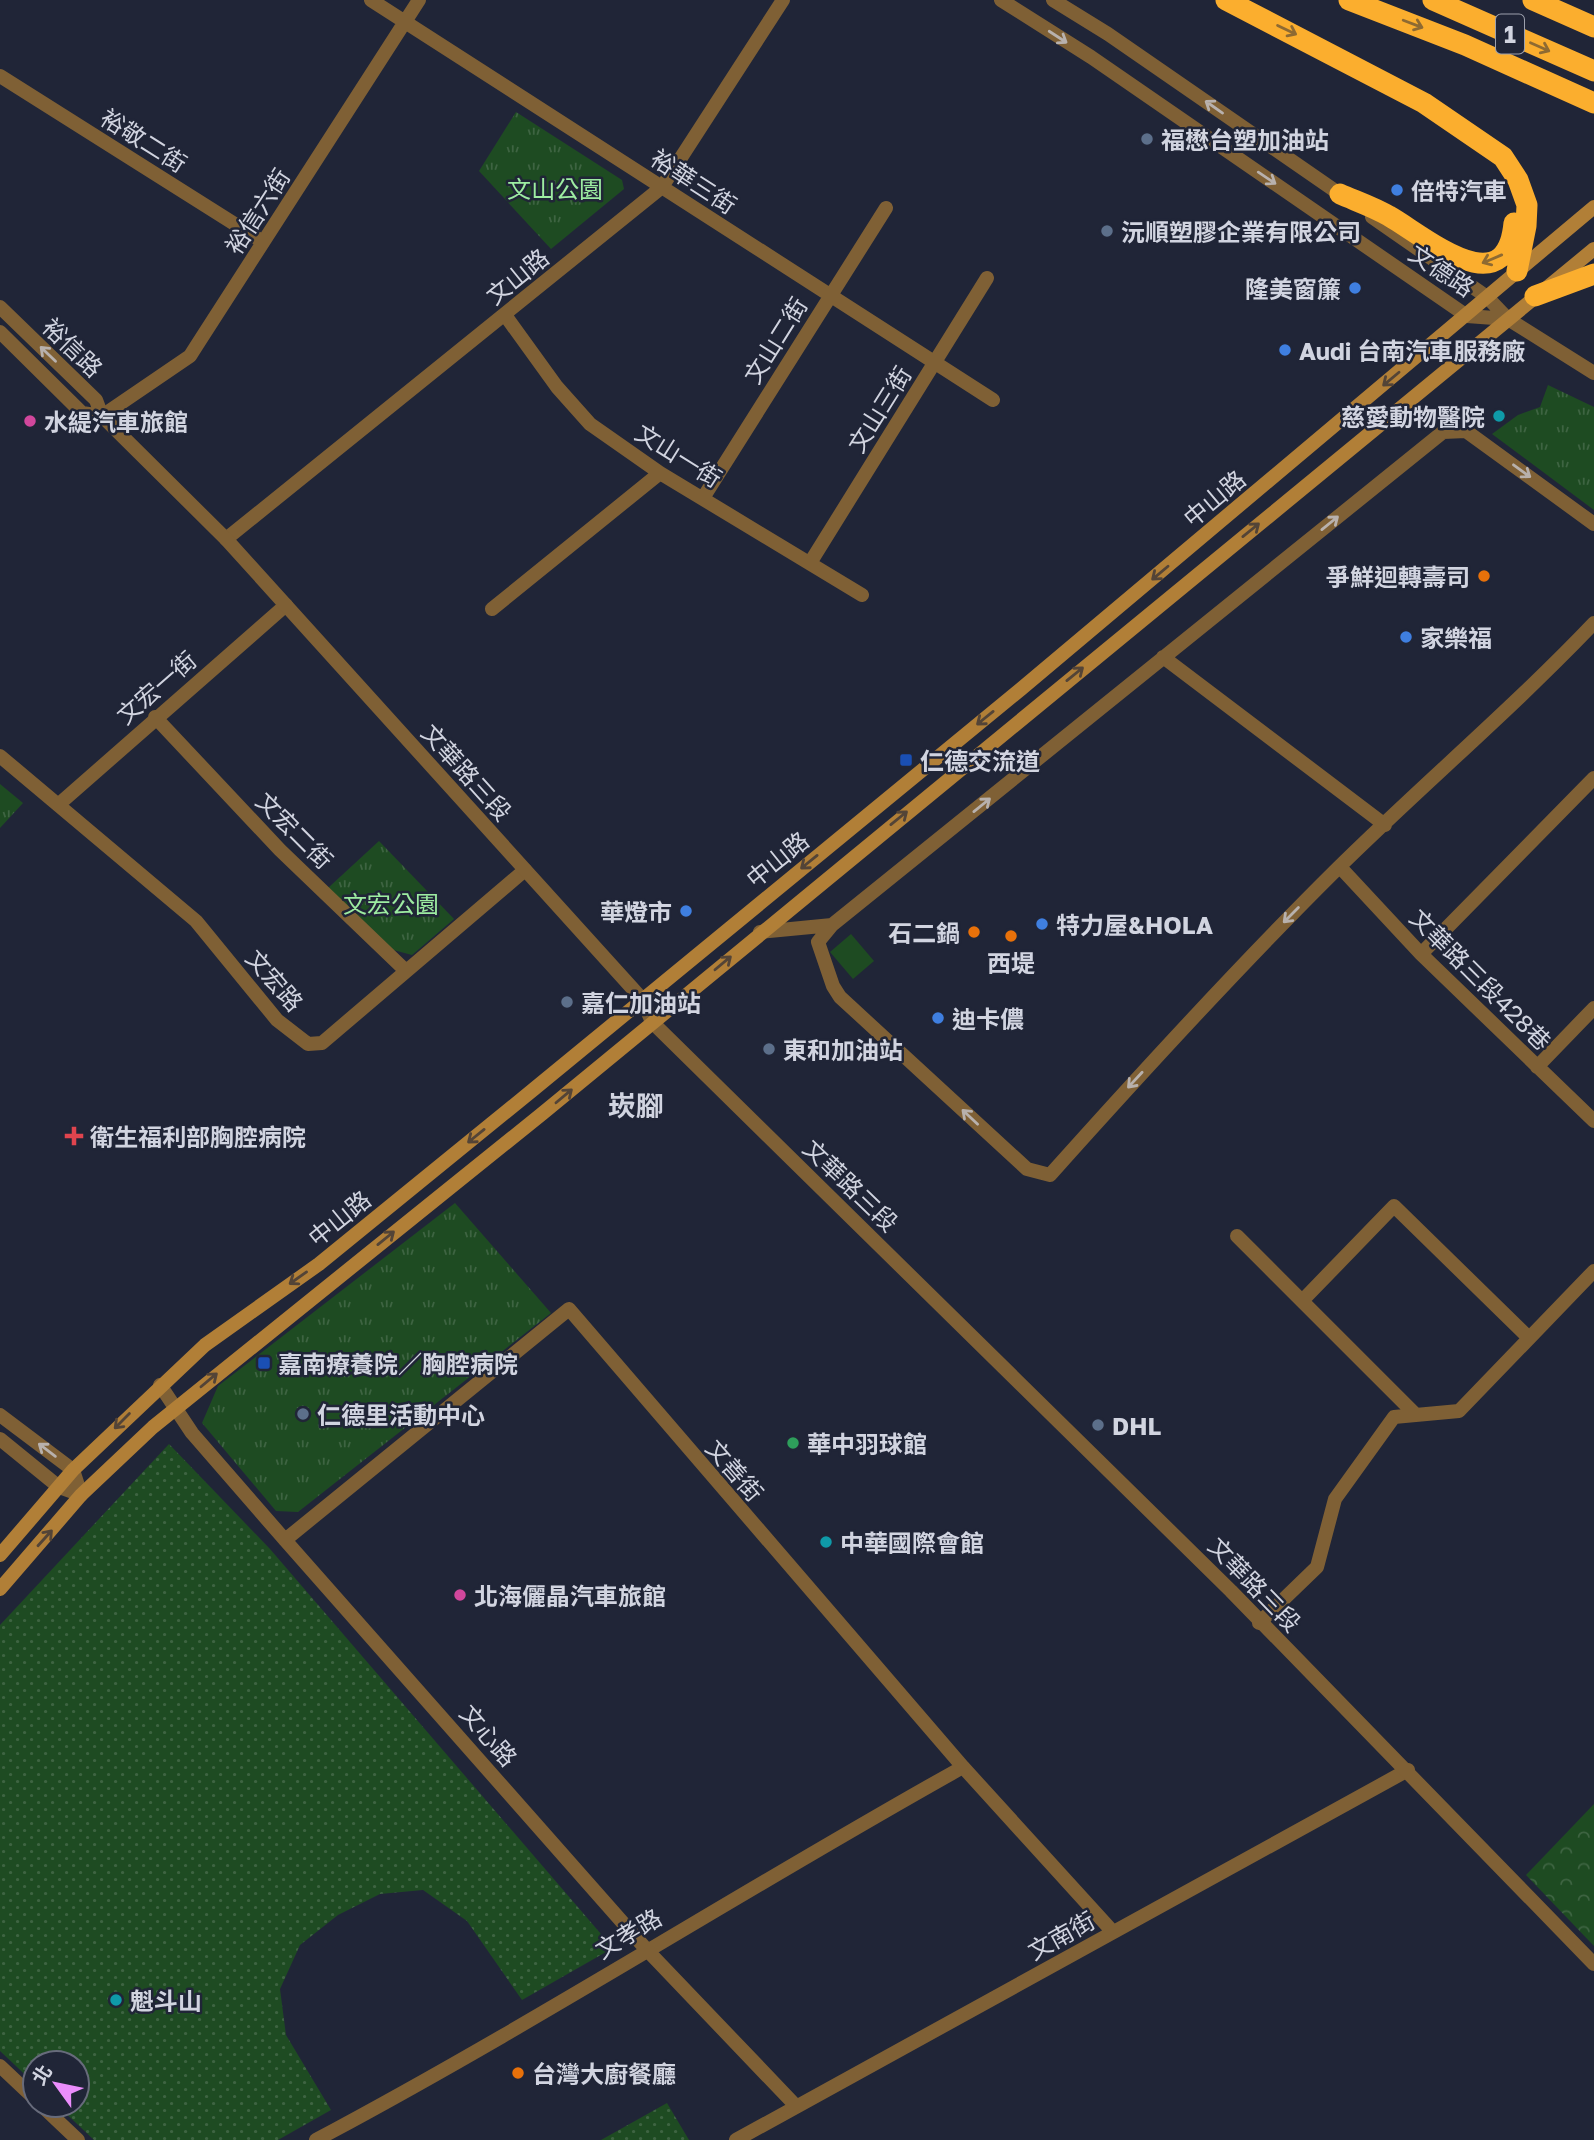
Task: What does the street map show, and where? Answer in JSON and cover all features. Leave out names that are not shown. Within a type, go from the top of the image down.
[{"type":"highway","points":[[1226,0],[1424,103],[1474,141],[1504,175],[1513,199],[1514,230],[1506,251],[1496,260],[1477,264],[1463,261],[1388,215],[1340,194]]},
{"type":"highway","points":[[1349,0],[1445,37],[1585,99]]},
{"type":"highway","name":"1","points":[[1433,0],[1591,69]]},
{"type":"highway","name":"1","points":[[1533,0],[1594,27]]},
{"type":"highway","points":[[1474,141],[1487,145],[1506,161],[1525,197],[1526,226],[1517,271]]},
{"type":"highway","points":[[1535,296],[1594,274]]},
{"type":"main road","name":"中山路","points":[[0,1555],[73,1470],[205,1345],[319,1264],[1021,690],[1594,207]]},
{"type":"main road","name":"中山路","points":[[0,1589],[82,1495],[174,1409],[652,1022],[1594,249]]},
{"type":"street","name":"裕華三街","points":[[371,0],[993,400]]},
{"type":"street","name":"裕信六街","points":[[102,416],[190,356],[419,0]]},
{"type":"street","name":"文山路","points":[[226,539],[662,187],[783,0]]},
{"type":"street","name":"文德路","points":[[1001,0],[1091,57],[1467,316],[1508,319]]},
{"type":"street","name":"文德路","points":[[1053,0],[1108,34],[1487,297],[1508,319]]},
{"type":"street","name":"裕敬二街","points":[[0,76],[263,242]]},
{"type":"street","name":"文山二街","points":[[703,498],[886,208]]},
{"type":"street","name":"文山三街","points":[[810,563],[987,278]]},
{"type":"street","name":"裕信路","points":[[0,307],[96,401],[102,416]]},
{"type":"street","name":"文山一街","points":[[505,315],[557,387],[590,424],[660,473],[862,595]]},
{"type":"street","points":[[1508,319],[1594,373]]},
{"type":"street","name":"裕信路","points":[[0,332],[82,413],[102,416]]},
{"type":"street","name":"文華路三段","points":[[102,416],[226,539],[286,605],[642,999],[652,1022],[1098,1459],[1408,1770],[1594,1964]]},
{"type":"street","points":[[1594,524],[1466,431],[1443,432],[832,925],[818,942],[832,986],[840,997],[1027,1170],[1050,1175],[1237,970],[1594,623]]},
{"type":"street","points":[[492,610],[660,473]]},
{"type":"street","name":"文宏一街","points":[[58,805],[155,717],[286,605]]},
{"type":"street","points":[[1163,657],[1385,825]]},
{"type":"street","name":"文宏二街","points":[[155,717],[280,850],[406,971]]},
{"type":"street","name":"文宏路","points":[[0,756],[196,921],[277,1020],[308,1044],[322,1042],[525,870]]},
{"type":"street","points":[[1421,954],[1594,778]]},
{"type":"street","name":"文華路三段428巷","points":[[1340,867],[1421,954],[1594,1121]]},
{"type":"street","points":[[761,932],[832,925]]},
{"type":"street","points":[[1537,1067],[1594,1008]]},
{"type":"street","points":[[1302,1301],[1394,1206],[1529,1338]]},
{"type":"street","points":[[1237,1236],[1416,1415]]},
{"type":"street","points":[[1259,1623],[1317,1567],[1335,1499],[1394,1417],[1459,1411],[1594,1271]]},
{"type":"street","name":"文善街","points":[[285,1540],[569,1309],[963,1767],[1113,1932]]},
{"type":"street","name":"文心路","points":[[160,1385],[174,1409],[285,1540],[646,1949],[796,2106]]},
{"type":"street","points":[[0,1415],[73,1470],[82,1495]]},
{"type":"street","points":[[0,1439],[59,1487],[82,1495]]},
{"type":"street","name":"文孝路","points":[[316,2140],[409,2090],[646,1949],[963,1767]]},
{"type":"street","name":"文南街","points":[[736,2140],[1408,1770]]},
{"type":"street","points":[[0,2066],[21,2086]]},
{"type":"street","points":[[56,2119],[78,2140]]},
{"type":"green space","name":"文山公園","points":[[516,112],[622,180],[624,189],[551,249],[479,171]]},
{"type":"green space","points":[[1548,385],[1594,407],[1594,510],[1492,434],[1518,415],[1540,407]]},
{"type":"green space","points":[[0,784],[23,803],[0,828]]},
{"type":"green space","name":"文宏公園","points":[[379,841],[454,919],[412,955],[386,948],[328,888]]},
{"type":"green space","points":[[851,934],[874,961],[853,979],[830,952]]},
{"type":"green space","points":[[455,1203],[551,1313],[298,1512],[276,1511],[202,1423],[218,1386]]},
{"type":"green space","points":[[169,1444],[270,1549],[613,1948],[522,2000],[467,1921],[423,1890],[380,1894],[338,1915],[300,1945],[280,1989],[286,2035],[331,2110],[278,2140],[94,2140],[72,2119],[91,2119],[91,2049],[21,2049],[21,2071],[0,2051],[0,1625]]},
{"type":"green space","points":[[1594,1804],[1594,1946],[1526,1875]]},
{"type":"green space","points":[[667,2103],[689,2140],[601,2140]]},
{"type":"place","name":"福懋台塑加油站","points":[[1147,139]]},
{"type":"place","name":"倍特汽車","points":[[1397,190]]},
{"type":"place","name":"沅順塑膠企業有限公司","points":[[1107,231]]},
{"type":"place","name":"隆美窗簾","points":[[1355,288]]},
{"type":"place","name":"Audi 台南汽車服務廠","points":[[1285,350]]},
{"type":"place","name":"慈愛動物醫院","points":[[1499,416]]},
{"type":"place","name":"水緹汽車旅館","points":[[30,421]]},
{"type":"place","name":"爭鮮迴轉壽司","points":[[1484,576]]},
{"type":"place","name":"家樂福","points":[[1406,637]]},
{"type":"place","name":"仁德交流道","points":[[906,760]]},
{"type":"place","name":"華燈市","points":[[686,911]]},
{"type":"place","name":"特力屋&HOLA","points":[[1042,924]]},
{"type":"place","name":"石二鍋","points":[[974,932]]},
{"type":"place","name":"西堤","points":[[1011,936]]},
{"type":"place","name":"嘉仁加油站","points":[[567,1002]]},
{"type":"place","name":"迪卡儂","points":[[938,1018]]},
{"type":"place","name":"東和加油站","points":[[769,1049]]},
{"type":"place","name":"衛生福利部胸腔病院","points":[[74,1136]]},
{"type":"place","name":"嘉南療養院／胸腔病院","points":[[264,1363]]},
{"type":"place","name":"仁德里活動中心","points":[[303,1414]]},
{"type":"place","name":"DHL","points":[[1098,1425]]},
{"type":"place","name":"華中羽球館","points":[[793,1443]]},
{"type":"place","name":"中華國際會館","points":[[826,1542]]},
{"type":"place","name":"北海儷晶汽車旅館","points":[[460,1595]]},
{"type":"place","name":"魁斗山","points":[[116,2000]]},
{"type":"place","name":"台灣大廚餐廳","points":[[518,2073]]},
{"type":"district","name":"崁腳","points":[[636,1105]]}]
